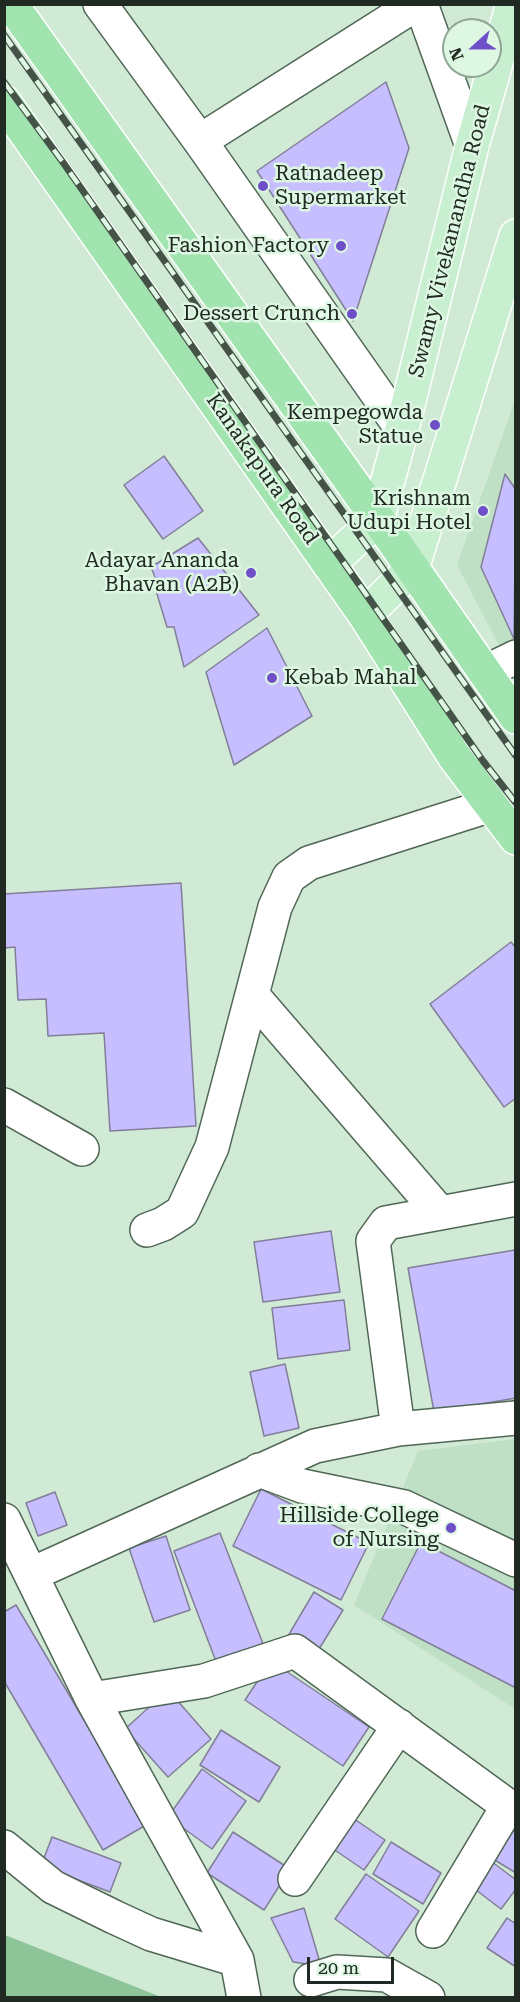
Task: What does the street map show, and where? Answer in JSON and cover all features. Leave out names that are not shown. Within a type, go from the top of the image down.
[{"type":"highway","points":[[10,4],[516,717]]},
{"type":"highway","name":"Kanakapura Road","points":[[4,102],[365,615],[454,756],[516,838]]},
{"type":"main road","name":"Swamy Vivekanandha Road","points":[[377,520],[402,429],[472,146],[513,4]]},
{"type":"main road","points":[[365,615],[412,569],[516,236]]},
{"type":"main road","points":[[329,564],[377,520]]},
{"type":"street","points":[[100,4],[200,141],[402,429]]},
{"type":"street","points":[[200,141],[416,4]]},
{"type":"street","points":[[421,4],[472,146]]},
{"type":"street","points":[[485,672],[516,657]]},
{"type":"street","points":[[147,1230],[163,1224],[182,1212],[212,1147],[275,907],[289,877],[309,863],[491,805]]},
{"type":"street","points":[[253,996],[440,1213]]},
{"type":"street","points":[[4,1105],[82,1149]]},
{"type":"street","points":[[398,1429],[374,1241],[386,1222],[516,1198]]},
{"type":"street","points":[[32,1574],[315,1446],[398,1429],[516,1418]]},
{"type":"street","points":[[259,1470],[302,1486],[404,1507],[516,1560]]},
{"type":"street","points":[[4,1520],[92,1699],[237,1960],[244,1998]]},
{"type":"street","points":[[92,1699],[204,1681],[295,1651],[512,1808],[433,1931]]},
{"type":"street","points":[[295,1879],[399,1726]]},
{"type":"street","points":[[4,1847],[53,1887],[151,1934],[237,1960]]},
{"type":"street","points":[[311,1980],[337,1972],[387,1975],[428,1998]]},
{"type":"shaded area","points":[[515,400],[515,676],[457,565]]},
{"type":"shaded area","name":"Hillside College of Nursing","points":[[515,1439],[515,1709],[354,1605],[418,1451]]},
{"type":"green space","points":[[5,1935],[161,1997],[5,1997]]},
{"type":"building","name":"Fashion Factory","points":[[386,82],[409,148],[353,321],[257,171]]},
{"type":"building","points":[[164,456],[203,511],[163,539],[124,485]]},
{"type":"building","points":[[505,474],[516,490],[514,639],[481,567]]},
{"type":"building","points":[[198,538],[259,615],[184,667],[174,627],[167,627],[154,584],[157,582],[151,567]]},
{"type":"building","points":[[267,628],[312,716],[234,765],[206,672]]},
{"type":"building","points":[[181,883],[196,1126],[110,1131],[104,1033],[48,1036],[46,999],[18,1000],[15,947],[4,948],[4,894]]},
{"type":"building","points":[[511,942],[516,948],[516,1098],[504,1107],[430,1004]]},
{"type":"building","points":[[331,1231],[340,1292],[263,1302],[254,1242]]},
{"type":"building","points":[[515,1250],[516,1398],[434,1412],[408,1268]]},
{"type":"building","points":[[344,1300],[350,1350],[278,1359],[272,1308]]},
{"type":"building","points":[[285,1364],[299,1428],[264,1436],[250,1372]]},
{"type":"building","points":[[261,1489],[369,1543],[341,1600],[233,1546]]},
{"type":"building","points":[[55,1492],[67,1525],[38,1536],[26,1503]]},
{"type":"building","points":[[220,1533],[267,1654],[220,1672],[174,1551]]},
{"type":"building","points":[[166,1536],[190,1610],[154,1622],[129,1548]]},
{"type":"building","points":[[421,1542],[516,1591],[516,1688],[382,1619]]},
{"type":"building","points":[[314,1592],[343,1610],[316,1654],[288,1636]]},
{"type":"building","points":[[16,1605],[146,1825],[103,1850],[4,1681],[4,1612]]},
{"type":"building","points":[[271,1661],[369,1727],[343,1766],[245,1700]]},
{"type":"building","points":[[168,1690],[211,1739],[168,1777],[125,1729]]},
{"type":"building","points":[[221,1730],[280,1767],[259,1802],[200,1765]]},
{"type":"building","points":[[202,1769],[246,1801],[212,1849],[168,1817]]},
{"type":"building","points":[[347,1814],[385,1840],[364,1870],[326,1844]]},
{"type":"building","points":[[516,1826],[516,1873],[485,1854]]},
{"type":"building","points":[[233,1832],[290,1869],[264,1910],[207,1873]]},
{"type":"building","points":[[52,1837],[121,1863],[110,1892],[41,1866]]},
{"type":"building","points":[[391,1842],[441,1873],[423,1904],[373,1874]]},
{"type":"building","points":[[487,1858],[516,1880],[516,1889],[501,1909],[468,1884]]},
{"type":"building","points":[[366,1874],[419,1911],[388,1957],[335,1919]]},
{"type":"building","points":[[304,1908],[321,1966],[293,1962],[271,1918]]},
{"type":"building","points":[[507,1918],[516,1924],[516,1967],[487,1948]]},
{"type":"railway","points":[[4,35],[516,756]]},
{"type":"railway","points":[[4,82],[62,161],[483,761],[516,803]]},
{"type":"place","name":"Ratnadeep Supermarket","points":[[263,186]]},
{"type":"place","name":"Fashion Factory","points":[[341,246]]},
{"type":"place","name":"Dessert Crunch","points":[[352,314]]},
{"type":"place","name":"Kempegowda Statue","points":[[435,425]]},
{"type":"place","name":"Krishnam Udupi Hotel","points":[[483,511]]},
{"type":"place","name":"Adayar Ananda Bhavan (A2B)","points":[[251,573]]},
{"type":"place","name":"Kebab Mahal","points":[[272,678]]},
{"type":"place","name":"Hillside College of Nursing","points":[[451,1528]]}]
